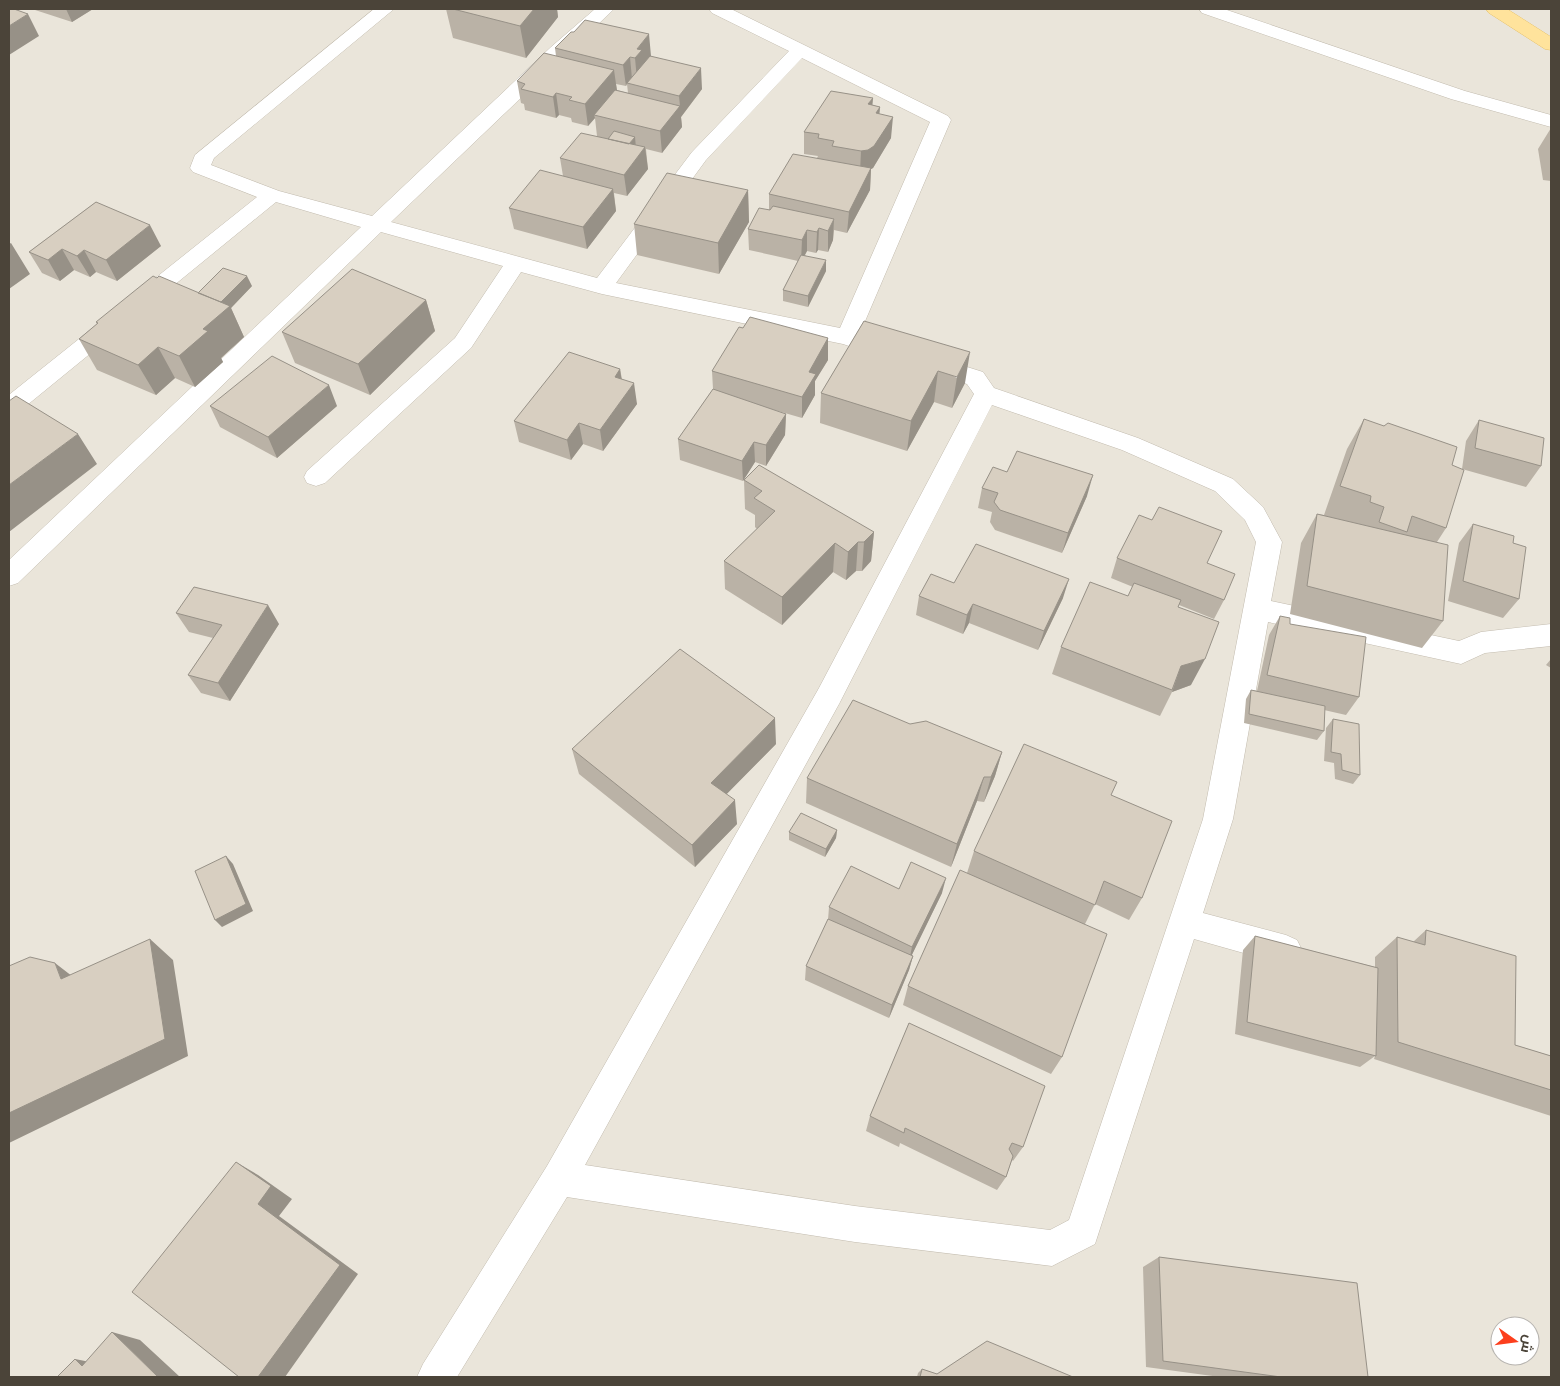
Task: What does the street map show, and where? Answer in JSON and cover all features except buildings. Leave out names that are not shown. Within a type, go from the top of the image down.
[{"type":"main road","points":[[1495,9],[1551,44]]},
{"type":"street","points":[[385,9],[205,155],[200,168],[272,194],[602,286],[847,337],[975,378],[986,394],[1130,444],[1224,485],[1254,514],[1269,542],[1218,819],[1083,1232],[1052,1248],[855,1224],[558,1178]]},
{"type":"street","points":[[9,576],[557,51],[605,9]]},
{"type":"street","points":[[718,9],[941,120],[847,337]]},
{"type":"street","points":[[1208,9],[1458,95],[1551,121]]},
{"type":"street","points":[[602,286],[699,156],[800,50]]},
{"type":"street","points":[[18,400],[272,194]]},
{"type":"street","points":[[316,477],[463,344],[516,262]]},
{"type":"street","points":[[436,1377],[558,1178],[829,696],[986,394]]},
{"type":"street","points":[[1258,609],[1461,654],[1482,643],[1551,635]]},
{"type":"street","points":[[1184,922],[1314,957]]},
{"type":"shaded area","points":[[9,9],[1551,9],[1551,1377],[9,1377]]}]
